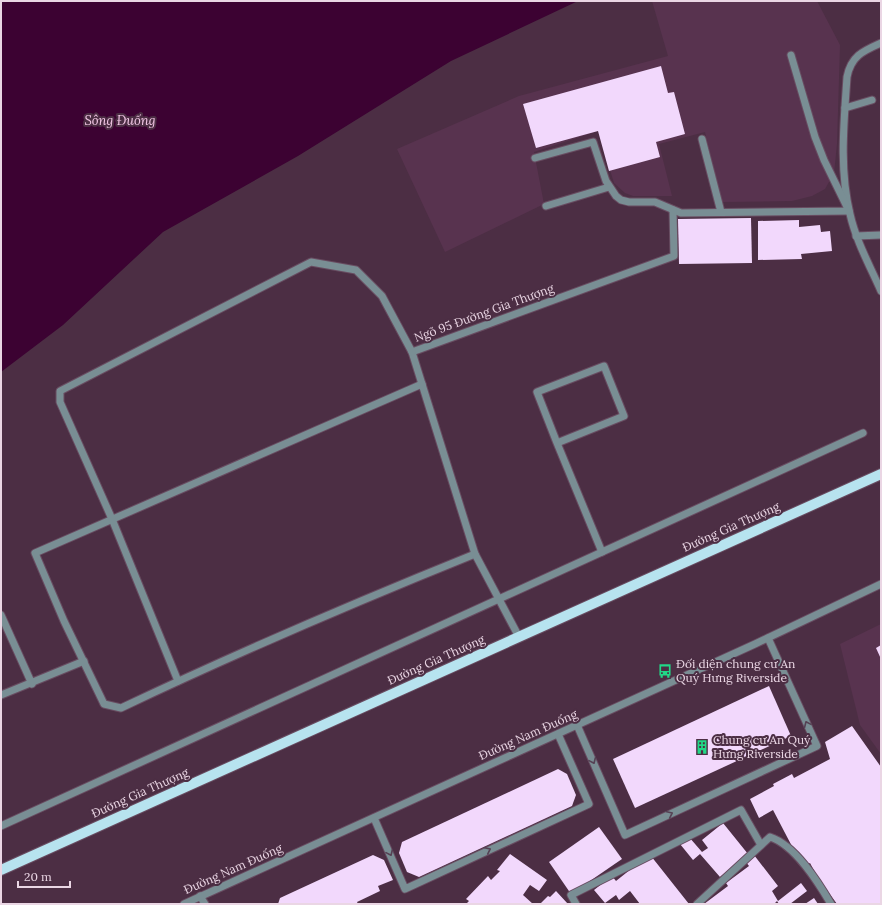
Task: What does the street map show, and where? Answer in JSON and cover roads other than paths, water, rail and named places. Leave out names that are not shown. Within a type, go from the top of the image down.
[{"type":"main road","name":"Đường Gia Thượng","points":[[1,870],[881,474]]},
{"type":"street","points":[[881,43],[866,49],[849,65],[845,108],[844,176],[849,211],[856,236],[881,291]]},
{"type":"street","points":[[791,55],[815,137],[827,166],[849,211]]},
{"type":"street","points":[[845,108],[872,100]]},
{"type":"street","points":[[702,139],[721,212]]},
{"type":"street","points":[[535,158],[593,142],[603,176],[609,187],[621,200],[630,202],[655,202],[682,213],[849,211]]},
{"type":"street","points":[[546,206],[609,187]]},
{"type":"street","name":"Ngõ 95 Đường Gia Thượng","points":[[518,637],[475,554],[412,352],[674,256],[673,210]]},
{"type":"street","points":[[856,236],[881,235]]},
{"type":"street","points":[[178,681],[112,519],[60,402],[60,391],[311,262],[356,270],[382,296],[412,352]]},
{"type":"street","points":[[557,443],[624,416],[604,366],[537,392],[557,443],[602,552]]},
{"type":"street","points":[[422,384],[34,552],[104,704],[120,708],[386,590],[475,554]]},
{"type":"street","points":[[1,826],[863,433]]},
{"type":"street","name":"Đường Nam Đuống","points":[[184,904],[768,638],[881,584]]},
{"type":"street","points":[[1,615],[32,684]]},
{"type":"street","points":[[577,725],[626,835],[633,832],[817,746],[768,638]]},
{"type":"street","points":[[1,695],[32,684],[84,661]]},
{"type":"street","points":[[374,818],[405,889],[589,804],[558,734]]},
{"type":"street","points":[[576,904],[570,895],[741,810],[761,845]]},
{"type":"street","points":[[697,904],[770,837],[780,840],[815,878],[831,904]]},
{"type":"street","points":[[200,896],[205,904]]},
{"type":"water","name":"Sông Đuống","points":[[1,1],[578,1],[451,61],[298,156],[163,232],[63,325],[1,372]]},
{"type":"place","name":"Đối diện chung cư An Quý Hưng Riverside","points":[[665,671]]},
{"type":"place","name":"Chung cư An Quý Hưng Riverside","points":[[702,747]]}]
